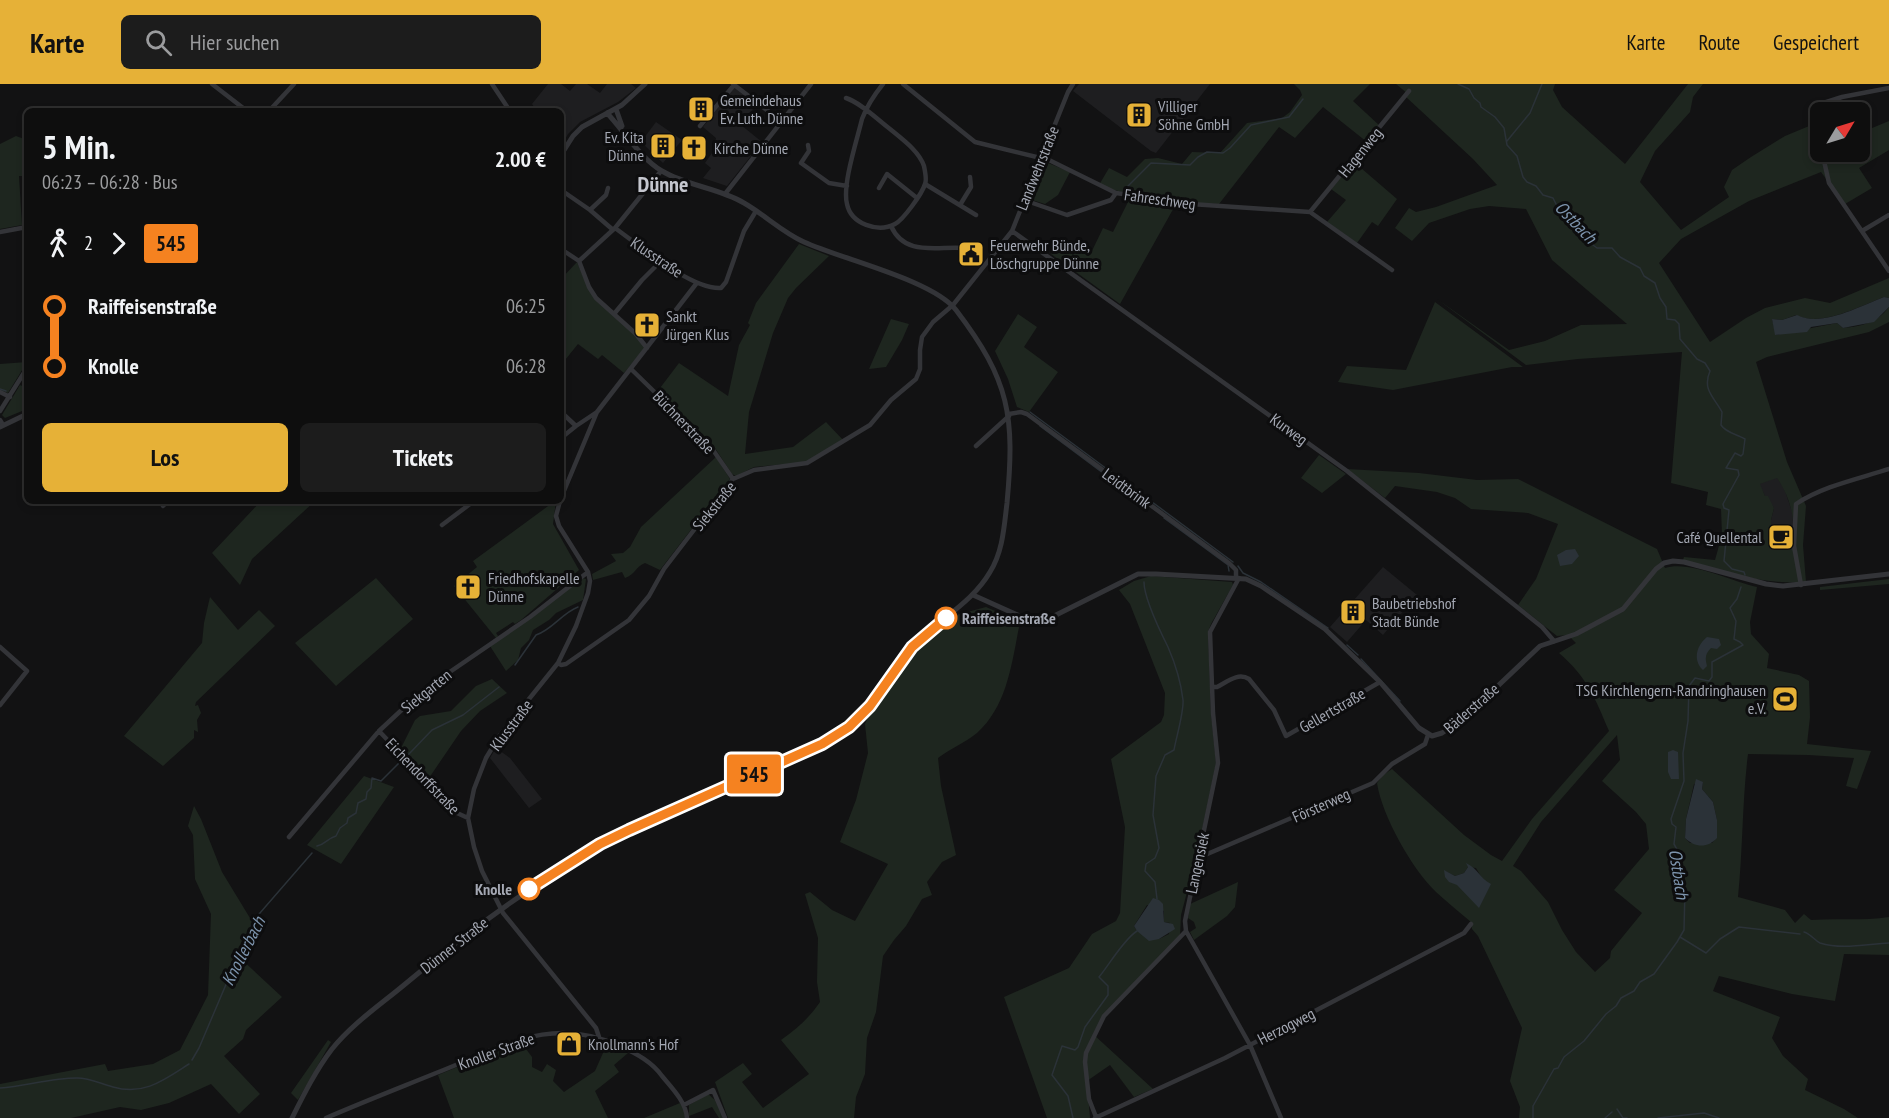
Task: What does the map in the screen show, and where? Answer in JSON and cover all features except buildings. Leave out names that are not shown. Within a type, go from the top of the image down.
[{"type":"street","points":[[212,84],[243,108]]},
{"type":"street","points":[[272,108],[294,84]]},
{"type":"street","points":[[492,84],[508,108]]},
{"type":"street","points":[[564,150],[577,131],[616,109],[645,84]]},
{"type":"street","points":[[700,126],[733,84],[781,121]]},
{"type":"street","points":[[725,194],[811,84]]},
{"type":"street","points":[[846,98],[853,100],[865,111],[903,140],[924,166],[925,184],[902,219],[891,226],[876,228],[858,220],[847,207],[847,186],[865,111],[883,84]]},
{"type":"street","name":"Fahreschweg","points":[[903,84],[975,142],[1041,158],[1116,193],[1191,204],[1310,212]]},
{"type":"street","name":"Landwehrstraße","points":[[953,305],[1012,231],[1070,85]]},
{"type":"street","points":[[1826,102],[1889,88]]},
{"type":"street","name":"Hagenweg","points":[[1310,212],[1410,91]]},
{"type":"street","points":[[616,109],[623,131]]},
{"type":"street","points":[[608,113],[661,171],[741,201],[776,226],[804,242],[929,289],[953,305],[996,371],[1006,397],[1009,415],[1010,456],[1001,546],[991,572],[973,595]]},
{"type":"street","points":[[808,145],[809,151],[801,163],[829,183],[847,186]]},
{"type":"street","points":[[1824,162],[1829,183],[1889,271]]},
{"type":"street","name":"Klusstraße","points":[[564,490],[597,412],[696,284],[613,229],[661,171]]},
{"type":"street","points":[[879,188],[887,174],[916,198]]},
{"type":"street","points":[[960,205],[971,187],[970,177]]},
{"type":"street","points":[[925,184],[976,215]]},
{"type":"street","points":[[590,210],[606,195],[608,188]]},
{"type":"street","points":[[564,192],[613,229],[579,261]]},
{"type":"street","points":[[1024,200],[1067,215],[1111,201],[1116,193]]},
{"type":"street","points":[[696,284],[715,289],[721,288],[726,282],[744,231],[756,211]]},
{"type":"street","points":[[1310,212],[1392,270]]},
{"type":"street","points":[[1862,231],[1889,215]]},
{"type":"street","points":[[891,226],[895,235],[906,243],[926,250],[946,247],[963,248]]},
{"type":"street","points":[[0,232],[24,228]]},
{"type":"street","name":"Kurweg","points":[[1012,231],[1342,467],[1542,627],[1554,640]]},
{"type":"street","points":[[564,251],[579,261],[592,293],[636,334],[647,348]]},
{"type":"street","points":[[614,314],[661,261]]},
{"type":"street","name":"Siekstraße","points":[[558,663],[566,664],[629,620],[649,596],[664,569],[733,480],[754,470],[807,463],[870,426],[891,400],[916,380],[920,369],[922,338],[933,322],[953,305]]},
{"type":"street","name":"Büchnerstraße","points":[[631,369],[711,447],[733,480]]},
{"type":"street","points":[[0,411],[24,373]]},
{"type":"street","points":[[0,392],[10,397]]},
{"type":"street","points":[[564,436],[597,412]]},
{"type":"street","name":"Leidtbrink","points":[[1009,415],[1021,412],[1027,414],[1229,563],[1236,570],[1237,577]]},
{"type":"street","points":[[1,424],[24,415]]},
{"type":"street","points":[[564,415],[576,426]]},
{"type":"street","points":[[976,446],[1009,415]]},
{"type":"street","points":[[1801,585],[1794,546],[1796,504],[1835,486],[1889,470]]},
{"type":"street","points":[[442,525],[470,504]]},
{"type":"street","name":"Klusstraße","points":[[559,504],[556,516],[559,526],[588,572],[590,581],[588,593],[576,626],[558,663],[491,748],[474,789],[468,818],[482,871],[500,908],[596,1028],[599,1037]]},
{"type":"street","name":"Bäderstraße","points":[[973,595],[1022,617],[1038,620],[1054,616],[1138,574],[1237,577],[1261,586],[1325,629],[1380,682],[1419,728],[1428,735],[1437,736],[1463,719],[1544,643],[1576,634],[1623,609],[1656,569],[1668,562],[1684,562],[1773,585],[1801,585],[1889,574]]},
{"type":"street","name":"Siekgarten","points":[[289,837],[379,731],[432,682],[530,617],[588,572]]},
{"type":"street","name":"Langensiek","points":[[1186,931],[1187,909],[1218,763],[1213,713],[1210,632],[1237,577]]},
{"type":"street","name":"Dünner Straße","points":[[292,1118],[313,1077],[334,1047],[359,1022],[500,908],[600,844],[822,744],[849,727],[870,706],[912,647],[973,595]]},
{"type":"street","points":[[0,647],[27,671],[0,705]]},
{"type":"street","name":"Gellertstraße","points":[[1212,687],[1239,676],[1249,678],[1274,710],[1286,736],[1380,682]]},
{"type":"street","name":"Eichendorffstraße","points":[[379,731],[457,813],[468,818]]},
{"type":"street","name":"Försterweg","points":[[1200,854],[1205,855],[1373,783],[1392,764],[1425,744],[1428,735]]},
{"type":"street","name":"Herzogweg","points":[[1095,1118],[1225,1058],[1464,933],[1471,924]]},
{"type":"street","points":[[1095,1118],[1089,1099],[1085,1062],[1086,1053],[1104,1016],[1186,931],[1250,1045],[1281,1118]]},
{"type":"street","name":"Knoller Straße","points":[[326,1118],[519,1039],[555,1033],[589,1034],[599,1037],[651,1064],[684,1105],[687,1118]]},
{"type":"street","points":[[684,1105],[713,1090],[725,1118]]},
{"type":"shaded area","points":[[548,84],[561,84],[570,91],[576,84],[587,84],[600,93],[607,84],[631,84],[636,88],[618,102],[580,122],[564,141],[564,108],[535,108],[532,104]]},
{"type":"shaded area","points":[[1079,84],[1210,84],[1156,153],[1073,91]]},
{"type":"shaded area","points":[[1294,84],[1370,84],[1353,101],[1380,126],[1367,142],[1323,107],[1295,138],[1279,127],[1219,204],[1143,197],[1099,185],[1109,168],[1127,177],[1145,159],[1158,158],[1182,164],[1192,152],[1220,153],[1247,123],[1282,118],[1290,112],[1302,95]]},
{"type":"shaded area","points":[[1396,84],[1555,84],[1553,90],[1562,107],[1625,164],[1688,84],[1703,84],[1693,97],[1690,112],[1655,151],[1640,182],[1681,230],[1729,197],[1724,187],[1732,170],[1785,136],[1810,126],[1810,162],[1869,162],[1859,168],[1872,188],[1845,204],[1821,172],[1749,201],[1681,239],[1659,263],[1710,342],[1765,308],[1805,298],[1830,303],[1889,278],[1889,298],[1884,297],[1828,317],[1816,319],[1796,315],[1782,320],[1772,319],[1776,335],[1837,323],[1843,328],[1863,325],[1879,317],[1889,307],[1889,322],[1869,332],[1767,357],[1756,362],[1787,462],[1806,506],[1803,545],[1806,582],[1759,580],[1683,560],[1684,557],[1715,560],[1722,535],[1721,509],[1706,505],[1708,492],[1671,483],[1682,352],[1526,365],[1437,299],[1509,350],[1545,341],[1581,325],[1627,324],[1552,260],[1526,209],[1489,206],[1470,209],[1429,223],[1412,241],[1395,228],[1409,208],[1416,212],[1436,207],[1497,185],[1473,159],[1406,97],[1408,94]],"holes":[[[1777,478],[1786,494],[1794,527],[1795,546],[1776,547],[1771,542],[1771,520],[1774,508],[1760,484]]]},
{"type":"shaded area","points":[[734,87],[756,105],[741,125],[762,142],[727,186],[703,178],[711,168],[705,163],[714,150],[716,138],[703,127]]},
{"type":"shaded area","points":[[1889,121],[1889,150],[1870,161],[1870,129]]},
{"type":"shaded area","points":[[656,122],[682,140],[663,163],[641,142]]},
{"type":"shaded area","points":[[16,136],[24,139],[24,176],[19,176],[22,225],[0,229],[0,144]]},
{"type":"shaded area","points":[[1354,162],[1397,199],[1378,226],[1372,222],[1357,243],[1327,222],[1346,200],[1331,189]]},
{"type":"shaded area","points":[[1048,163],[1070,172],[1058,195],[1045,204],[1029,199],[1044,164]]},
{"type":"shaded area","points":[[1130,198],[1176,204],[1120,304],[1051,254],[1062,240],[1071,247],[1068,251],[1073,255],[1080,247],[1091,253],[1103,228],[1113,232]]},
{"type":"shaded area","points":[[799,244],[829,256],[788,298],[773,333],[749,412],[745,454],[793,447],[826,422],[843,440],[807,462],[754,467],[736,476],[732,474],[713,445],[657,392],[679,363],[728,396],[739,345],[750,325],[748,323],[756,303]]},
{"type":"shaded area","points":[[577,262],[588,288],[645,348],[624,373],[602,355],[598,359],[578,344],[564,361],[564,276]]},
{"type":"shaded area","points":[[1884,297],[1889,298],[1889,307],[1874,322],[1843,328],[1837,323],[1811,327],[1807,332],[1775,335],[1772,319],[1782,320],[1797,315],[1817,319],[1829,317]]},
{"type":"shaded area","points":[[1435,302],[1523,367],[1512,367],[1393,390],[1338,382],[1347,366],[1406,370]]},
{"type":"shaded area","points":[[1018,314],[1037,327],[1024,347],[1058,372],[1029,412],[1017,407],[1008,379],[995,351]]},
{"type":"shaded area","points":[[891,319],[909,324],[886,367],[869,369]]},
{"type":"shaded area","points":[[24,362],[24,367],[8,393],[0,390],[0,364]]},
{"type":"shaded area","points":[[20,385],[24,387],[24,410],[5,418],[2,415]]},
{"type":"shaded area","points":[[1319,455],[1346,474],[1322,493],[1301,478]]},
{"type":"shaded area","points":[[716,457],[730,479],[660,570],[645,563],[625,578],[622,572],[593,580],[592,574],[616,561],[611,554],[623,553],[630,547],[641,527]]},
{"type":"shaded area","points":[[1347,469],[1419,473],[1477,480],[1518,479],[1657,549],[1665,568],[1675,566],[1698,569],[1757,587],[1750,622],[1751,634],[1769,654],[1767,668],[1799,675],[1809,681],[1810,717],[1807,744],[1871,751],[1857,789],[1846,786],[1854,758],[1748,754],[1738,897],[1785,910],[1795,923],[1804,914],[1811,920],[1889,917],[1889,955],[1844,954],[1835,1001],[1792,994],[1719,976],[1713,991],[1780,1017],[1772,1038],[1783,1056],[1808,1079],[1805,1090],[1858,1118],[1519,1118],[1520,1107],[1510,1081],[1522,1028],[1478,936],[1472,929],[1471,922],[1427,882],[1399,841],[1385,811],[1377,783],[1392,769],[1464,835],[1502,861],[1532,819],[1609,731],[1583,680],[1559,653],[1576,643],[1568,635],[1557,636],[1518,605],[1536,579],[1558,524],[1528,513],[1471,509],[1455,498],[1437,492],[1395,486],[1385,498]],"holes":[[[1617,735],[1620,760],[1602,781],[1646,824],[1649,849],[1614,890],[1642,913],[1611,951],[1610,958],[1595,972],[1576,952],[1548,902],[1521,871],[1513,866],[1541,822]],[[1703,782],[1702,789],[1713,802],[1717,820],[1717,837],[1712,843],[1690,843],[1685,838],[1686,819],[1694,784]],[[1468,867],[1476,868],[1483,880],[1464,891],[1445,871],[1455,876],[1464,873]]]},
{"type":"shaded area","points":[[1777,477],[1784,488],[1793,514],[1796,546],[1776,547],[1771,542],[1771,520],[1774,508],[1759,484]]},
{"type":"shaded area","points":[[258,504],[312,504],[252,559],[240,585],[212,553]]},
{"type":"shaded area","points":[[551,504],[556,504],[553,524],[579,570],[521,620],[515,624],[513,622],[496,633],[498,636],[496,638],[454,586],[477,567],[473,561]]},
{"type":"shaded area","points":[[1575,549],[1579,556],[1572,564],[1560,566],[1557,555],[1566,550]]},
{"type":"shaded area","points":[[1383,567],[1417,595],[1383,635],[1366,620],[1347,642],[1330,627]]},
{"type":"shaded area","points":[[1151,576],[1232,582],[1233,585],[1208,632],[1211,714],[1216,763],[1197,854],[1181,915],[1180,936],[1105,1013],[1093,1034],[1153,1089],[1134,1097],[1110,1065],[1087,1081],[1090,1118],[1047,1118],[1004,997],[1069,968],[1092,934],[1116,921],[1120,913],[1125,827],[1111,759],[1161,722],[1164,715],[1165,693],[1130,604],[1119,590],[1134,581]],"holes":[[[1147,905],[1164,911],[1164,922],[1170,923],[1169,934],[1159,939],[1137,931],[1134,926]]]},
{"type":"shaded area","points":[[376,578],[413,619],[336,686],[295,643]]},
{"type":"shaded area","points":[[582,578],[586,579],[583,600],[556,613],[533,630],[529,640],[521,648],[518,660],[506,671],[490,646]]},
{"type":"shaded area","points":[[1889,579],[1889,584],[1820,590],[1820,587]]},
{"type":"shaded area","points":[[210,597],[238,630],[259,610],[275,626],[196,702],[195,706],[198,705],[201,713],[197,720],[198,732],[194,730],[194,738],[163,766],[124,736],[202,643]]},
{"type":"shaded area","points":[[986,607],[1020,622],[1011,667],[1002,696],[987,722],[973,736],[938,758],[941,786],[956,855],[942,862],[927,882],[932,895],[922,899],[906,926],[883,956],[876,1012],[867,1038],[865,1074],[856,1097],[854,1118],[728,1118],[715,1082],[743,1063],[752,1074],[742,1082],[763,1108],[809,1074],[781,1040],[802,1023],[820,1002],[817,982],[818,938],[805,894],[810,892],[832,910],[855,921],[888,864],[840,842],[856,800],[868,753],[865,724],[872,708],[911,651],[956,615]]},
{"type":"shaded area","points":[[1707,637],[1719,639],[1721,645],[1717,649],[1709,650],[1706,656],[1707,666],[1703,670],[1698,662],[1697,653]]},
{"type":"shaded area","points":[[492,679],[507,693],[480,711],[461,731],[429,778],[400,750],[415,720],[420,716],[451,711],[476,686]]},
{"type":"shaded area","points":[[496,748],[510,758],[542,799],[529,808],[490,758]]},
{"type":"shaded area","points":[[1673,750],[1678,752],[1679,779],[1671,779],[1668,772],[1668,752]]},
{"type":"shaded area","points":[[364,776],[394,787],[341,864],[307,845]]},
{"type":"shaded area","points":[[1696,779],[1703,782],[1702,789],[1713,802],[1717,820],[1717,838],[1710,844],[1701,846],[1685,838],[1686,819]]},
{"type":"shaded area","points":[[194,806],[222,872],[253,923],[240,958],[282,997],[246,1030],[243,1039],[224,1056],[260,1094],[239,1114],[211,1084],[169,1103],[141,1110],[120,1107],[71,1118],[0,1118],[0,1084],[105,1064],[108,1071],[153,1064],[180,1050],[208,995],[211,914],[195,879],[193,835],[188,826]]},
{"type":"shaded area","points":[[1466,863],[1491,884],[1479,908],[1457,885],[1449,882],[1445,877],[1444,870],[1455,876],[1464,873],[1468,867]]},
{"type":"shaded area","points":[[1238,882],[1235,907],[1227,916],[1194,940],[1190,932],[1196,928],[1194,922],[1188,918],[1190,904]]},
{"type":"shaded area","points":[[1153,898],[1163,904],[1164,922],[1173,924],[1175,929],[1159,939],[1149,941],[1134,926]]},
{"type":"shaded area","points":[[328,1040],[331,1042],[298,1100],[291,1093]]},
{"type":"shaded area","points":[[520,1041],[532,1057],[532,1067],[542,1072],[547,1064],[556,1070],[553,1081],[564,1092],[595,1071],[607,1044],[628,1053],[614,1065],[619,1072],[595,1091],[608,1118],[454,1118],[438,1075]]},
{"type":"shaded area","points":[[708,1094],[715,1100],[723,1118],[719,1118],[712,1107],[689,1116],[689,1105]]},
{"type":"shaded area","points":[[680,1103],[685,1112],[685,1118],[644,1118]]},
{"type":"waterway","name":"Ostbach","points":[[1458,84],[1469,89],[1481,107],[1495,117],[1504,128],[1507,145],[1517,156],[1523,177],[1527,182],[1536,186],[1543,195],[1553,198],[1559,210],[1568,213],[1593,245],[1597,248],[1612,248],[1620,257],[1640,268],[1644,276],[1655,283],[1666,307],[1667,319],[1675,320],[1679,324],[1680,339],[1697,359],[1705,363],[1710,371],[1708,388],[1722,412],[1721,425],[1729,432],[1745,439],[1743,454],[1741,456],[1735,453],[1726,468],[1738,470],[1739,475],[1723,504],[1724,508],[1729,510],[1724,561],[1732,569],[1744,572],[1745,575]]},
{"type":"waterway","points":[[1507,141],[1530,113],[1542,84]]},
{"type":"waterway","points":[[1128,186],[1151,163],[1190,165],[1207,152],[1223,153],[1251,125],[1289,117],[1303,99]]},
{"type":"waterway","points":[[0,389],[6,391]]},
{"type":"waterway","points":[[1030,412],[1115,475]]},
{"type":"waterway","points":[[1040,426],[1111,479]]},
{"type":"waterway","points":[[1121,479],[1233,562]]},
{"type":"waterway","points":[[1164,518],[1228,565],[1229,571]]},
{"type":"waterway","points":[[1238,566],[1243,573],[1261,582],[1328,628]]},
{"type":"waterway","points":[[1144,582],[1149,605],[1175,666],[1183,700],[1174,750],[1165,755],[1156,776],[1153,815],[1159,848],[1155,858],[1146,864],[1145,871],[1155,882],[1157,899]]},
{"type":"waterway","name":"Ostbach","points":[[1533,1118],[1533,1106],[1554,1069],[1558,1068],[1564,1057],[1584,1041],[1621,998],[1634,991],[1640,982],[1654,974],[1684,930],[1685,889],[1679,881],[1681,862],[1674,844],[1676,827],[1672,824],[1671,819],[1684,781],[1683,753],[1688,721],[1689,686],[1695,678],[1709,681],[1712,677],[1712,662],[1743,645],[1734,639],[1736,621],[1730,608],[1737,599],[1741,587]]},
{"type":"waterway","name":"Knollerbach","points":[[515,665],[536,635],[578,607]]},
{"type":"waterway","points":[[1347,645],[1358,655]]},
{"type":"waterway","points":[[1361,659],[1400,701]]},
{"type":"waterway","name":"Knollerbach","points":[[408,755],[432,730],[463,715],[499,687]]},
{"type":"waterway","name":"Knollerbach","points":[[317,846],[336,836],[340,828],[347,823],[348,818],[356,813],[358,803],[366,799],[372,778],[381,781],[402,760]]},
{"type":"waterway","name":"Knollerbach","points":[[192,1060],[253,921],[312,853]]},
{"type":"waterway","points":[[1680,937],[1706,953],[1720,939],[1739,927],[1800,934]]},
{"type":"waterway","points":[[1073,1118],[1068,1096],[1052,1075],[1062,1046],[1075,1050],[1078,1047],[1085,1027],[1108,995],[1108,986],[1099,977],[1122,946],[1137,931]]},
{"type":"waterway","points":[[1804,932],[1820,943],[1828,945],[1889,943]]},
{"type":"waterway","name":"Knollerbach","points":[[0,1088],[77,1078],[124,1089],[144,1088],[171,1076],[189,1064]]},
{"type":"waterway","points":[[1617,1109],[1623,1118],[1627,1118]]},
{"type":"waterway","points":[[1605,1118],[1612,1112]]},
{"type":"waterway","points":[[1658,1118],[1704,1113],[1719,1118]]},
{"type":"bus line","name":"545","points":[[529,889],[600,844],[822,744],[849,727],[870,706],[912,647],[946,618]]},
{"type":"place","name":"Gemeindehaus Ev. Luth. Dünne","points":[[701,109]]},
{"type":"place","name":"Villiger Söhne GmbH","points":[[1139,115]]},
{"type":"place","name":"Ev. Kita Dünne","points":[[663,146]]},
{"type":"place","name":"Kirche Dünne","points":[[694,148]]},
{"type":"place","name":"Feuerwehr Bünde, Löschgruppe Dünne","points":[[971,254]]},
{"type":"place","name":"Sankt Jürgen Klus","points":[[647,325]]},
{"type":"place","name":"Café Quellental","points":[[1781,537]]},
{"type":"place","name":"Friedhofskapelle Dünne","points":[[468,587]]},
{"type":"place","name":"Baubetriebshof Stadt Bünde","points":[[1353,612]]},
{"type":"place","name":"Raiffeisenstraße","points":[[946,618]]},
{"type":"place","name":"TSG Kirchlengern-Randringhausen e.V.","points":[[1785,699]]},
{"type":"place","name":"Knolle","points":[[529,889]]},
{"type":"place","name":"Knollmann's Hof","points":[[569,1044]]},
{"type":"district","name":"Dünne","points":[[663,184]]}]
